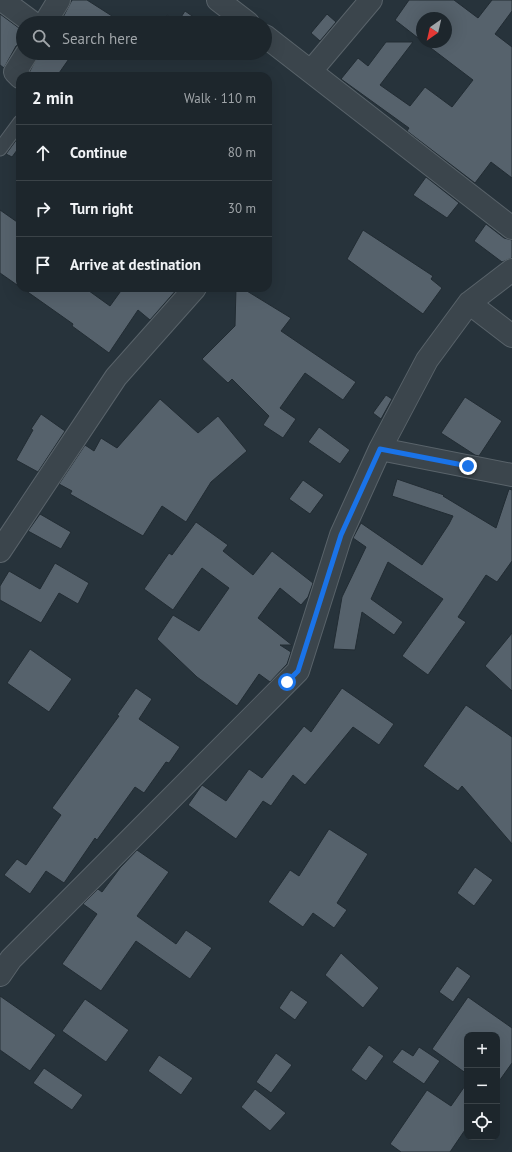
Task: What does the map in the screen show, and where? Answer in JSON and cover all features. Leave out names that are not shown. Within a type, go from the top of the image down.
[{"type":"street","points":[[2,0],[24,16]]},
{"type":"street","points":[[50,16],[60,0]]},
{"type":"street","points":[[218,0],[239,16]]},
{"type":"street","points":[[311,71],[370,0]]},
{"type":"street","points":[[272,41],[512,228]]},
{"type":"street","points":[[16,73],[15,72],[23,60]]},
{"type":"street","points":[[4,962],[298,671],[341,535],[380,449],[427,360],[468,303],[512,270]]},
{"type":"street","points":[[0,551],[116,377],[191,292]]},
{"type":"street","points":[[468,303],[512,336]]},
{"type":"street","points":[[380,449],[512,475]]},
{"type":"lane","points":[[0,148],[16,127]]},
{"type":"building","points":[[72,0],[87,0],[112,16],[64,16]]},
{"type":"building","points":[[409,0],[454,0],[478,18],[492,0],[512,0],[512,11],[495,34],[512,47],[512,178],[491,162],[475,183],[407,131],[409,128],[341,79],[358,58],[368,66],[386,42],[413,42],[380,85],[410,106],[425,87],[452,107],[473,80],[431,48],[452,48],[452,12],[416,12],[416,36],[395,20]]},
{"type":"building","points":[[185,11],[192,16],[182,16]]},
{"type":"building","points":[[0,14],[16,26],[16,46],[4,68],[0,65]]},
{"type":"building","points":[[327,14],[336,22],[320,41],[311,33]]},
{"type":"building","points":[[36,60],[68,60],[60,72],[30,71]]},
{"type":"building","points":[[16,140],[16,152],[12,157],[6,154]]},
{"type":"building","points":[[426,177],[459,203],[447,218],[413,195]]},
{"type":"building","points":[[0,210],[16,221],[16,284],[0,273]]},
{"type":"building","points":[[486,224],[504,238],[512,240],[512,258],[502,262],[474,241]]},
{"type":"building","points":[[363,230],[433,276],[431,279],[442,288],[423,314],[347,259]]},
{"type":"building","points":[[28,292],[91,292],[110,306],[120,292],[174,292],[150,320],[138,310],[109,353],[72,326],[73,324]]},
{"type":"building","points":[[236,292],[249,292],[291,318],[281,331],[356,382],[343,400],[305,373],[280,408],[296,419],[283,438],[263,425],[269,416],[232,379],[228,383],[202,359],[235,326]]},
{"type":"building","points":[[386,395],[392,399],[381,419],[373,413]]},
{"type":"building","points":[[465,397],[502,421],[479,456],[475,455],[441,433]]},
{"type":"building","points":[[160,399],[198,433],[218,416],[247,451],[211,482],[186,522],[162,506],[143,536],[70,494],[72,491],[59,484],[85,445],[94,451],[101,438],[117,448]]},
{"type":"building","points":[[41,414],[65,431],[38,472],[16,460],[33,430],[31,429]]},
{"type":"building","points":[[319,427],[350,450],[340,464],[308,442]]},
{"type":"building","points":[[397,479],[444,495],[443,496],[496,528],[509,489],[512,490],[512,561],[497,582],[486,575],[458,617],[466,622],[428,675],[402,656],[443,599],[388,562],[371,599],[403,622],[394,635],[362,612],[355,650],[333,649],[342,597],[366,547],[353,538],[361,523],[422,565],[453,516],[392,496]]},
{"type":"building","points":[[303,480],[324,495],[310,514],[289,499]]},
{"type":"building","points":[[40,514],[71,532],[61,549],[28,531]]},
{"type":"building","points":[[196,522],[228,545],[223,551],[253,575],[272,551],[313,583],[308,597],[301,605],[280,588],[258,618],[292,645],[280,645],[291,652],[287,664],[270,682],[259,674],[237,706],[197,677],[157,639],[173,615],[199,631],[229,588],[202,568],[173,610],[144,589],[169,553],[172,555]]},
{"type":"building","points":[[55,563],[89,583],[78,604],[59,593],[41,623],[0,600],[0,586],[9,571],[40,589]]},
{"type":"building","points":[[512,633],[512,691],[485,666]]},
{"type":"building","points":[[30,649],[72,679],[49,712],[7,683]]},
{"type":"building","points":[[136,688],[152,699],[139,719],[180,747],[169,763],[166,762],[144,793],[135,787],[97,840],[95,838],[64,883],[46,871],[30,894],[4,875],[17,859],[26,865],[61,815],[52,808],[119,716],[117,715]]},
{"type":"building","points":[[342,688],[394,724],[379,745],[353,727],[305,785],[293,775],[271,806],[263,801],[236,839],[188,805],[202,785],[226,801],[249,769],[262,778],[304,726],[311,732]]},
{"type":"building","points":[[466,705],[512,737],[512,844],[462,786],[458,791],[423,766]]},
{"type":"building","points":[[329,829],[368,854],[337,903],[347,910],[334,928],[313,913],[303,927],[268,902],[290,870],[299,876]]},
{"type":"building","points":[[137,850],[169,872],[137,916],[176,944],[186,930],[212,948],[190,979],[136,941],[101,991],[62,964],[97,914],[83,904],[98,889],[102,892],[120,868]]},
{"type":"building","points":[[475,867],[493,880],[474,906],[457,893]]},
{"type":"building","points":[[341,953],[379,988],[363,1008],[325,975]]},
{"type":"building","points":[[457,966],[471,976],[453,1002],[439,992]]},
{"type":"building","points":[[291,990],[308,1002],[295,1020],[279,1008]]},
{"type":"building","points":[[0,996],[56,1035],[30,1071],[0,1050]]},
{"type":"building","points":[[468,997],[512,1028],[512,1063],[500,1080],[500,1032],[464,1032],[464,1072],[432,1049]]},
{"type":"building","points":[[85,999],[129,1030],[106,1062],[62,1031]]},
{"type":"building","points":[[369,1045],[384,1056],[366,1081],[351,1070]]},
{"type":"building","points":[[419,1047],[440,1061],[424,1084],[392,1062],[402,1049],[413,1056]]},
{"type":"building","points":[[276,1053],[292,1065],[271,1093],[256,1082]]},
{"type":"building","points":[[159,1055],[193,1078],[181,1095],[148,1071]]},
{"type":"building","points":[[44,1068],[83,1095],[72,1110],[33,1083]]},
{"type":"building","points":[[464,1087],[464,1131],[450,1152],[401,1152],[390,1144],[427,1090],[451,1106]]},
{"type":"building","points":[[255,1089],[286,1113],[270,1131],[241,1107]]},
{"type":"route","points":[[287,682],[298,671],[341,535],[380,449],[468,466]]}]
